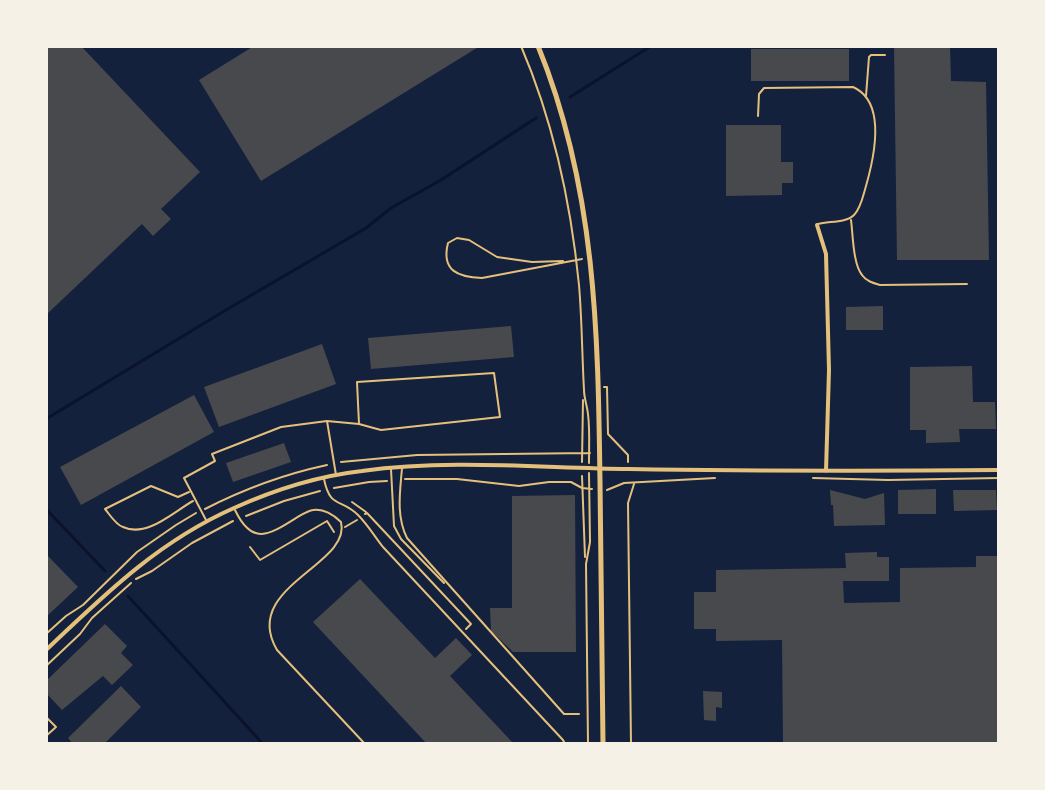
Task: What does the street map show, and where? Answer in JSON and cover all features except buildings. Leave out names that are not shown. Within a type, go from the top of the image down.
[{"type":"street","points":[[538,46],[571,150],[591,257],[599,387],[603,744]]},
{"type":"street","points":[[817,225],[826,254],[829,370],[826,471]]},
{"type":"street","points":[[46,650],[137,566],[176,539],[234,508],[286,488],[336,475],[391,467],[458,466],[999,470]]},
{"type":"lane","points":[[866,97],[869,57],[885,55]]},
{"type":"lane","points":[[758,116],[759,94],[764,88],[853,87],[866,97],[872,110],[875,145],[858,210],[850,219],[817,225]]},
{"type":"lane","points":[[850,219],[857,263],[861,274],[872,282],[880,285],[967,284]]},
{"type":"lane","points":[[206,521],[184,478],[215,461],[212,454],[281,427],[327,421],[381,430],[500,417],[494,373],[357,382],[359,424]]},
{"type":"lane","points":[[327,421],[336,475]]},
{"type":"lane","points":[[391,467],[394,526],[401,539],[459,598]]},
{"type":"lane","points":[[402,467],[399,504],[401,525],[407,538],[564,714],[579,714]]},
{"type":"lane","points":[[323,478],[331,499],[360,517],[383,547],[565,744]]},
{"type":"lane","points":[[191,491],[178,497],[151,486],[105,509],[120,527],[137,530],[155,525],[195,500]]},
{"type":"lane","points":[[234,508],[246,528],[264,535],[310,510],[317,509],[338,518],[343,529],[335,545],[278,599],[271,614],[270,634],[277,650],[365,744]]},
{"type":"lane","points":[[46,717],[56,727],[46,736]]},
{"type":"path","points":[[521,46],[554,144],[576,259],[584,391],[582,453],[589,489],[590,542],[586,564]]},
{"type":"path","points":[[563,261],[532,262],[497,257],[469,240],[457,238],[448,243],[446,253],[448,266],[469,278],[591,257]]},
{"type":"path","points":[[599,387],[607,387],[608,434],[628,455],[629,469]]},
{"type":"path","points":[[584,391],[589,453],[582,488],[588,744]]},
{"type":"path","points":[[46,634],[61,619],[83,605],[137,552],[176,525],[200,511],[277,478],[335,463],[417,455],[599,453]]},
{"type":"path","points":[[401,480],[457,479],[519,486],[571,482],[582,488],[610,490],[635,483],[718,478]]},
{"type":"path","points":[[813,478],[999,478]]},
{"type":"path","points":[[46,666],[134,580],[192,543],[239,518],[284,501],[326,490],[392,480]]},
{"type":"path","points":[[631,744],[628,503],[635,483]]},
{"type":"path","points":[[250,547],[260,560],[327,521],[335,534],[367,513],[471,624],[463,632]]},
{"type":"waterway","points":[[570,97],[651,46]]},
{"type":"waterway","points":[[46,419],[366,228],[391,208],[441,180],[536,118]]},
{"type":"waterway","points":[[46,509],[105,571]]},
{"type":"waterway","points":[[128,596],[263,744]]}]
